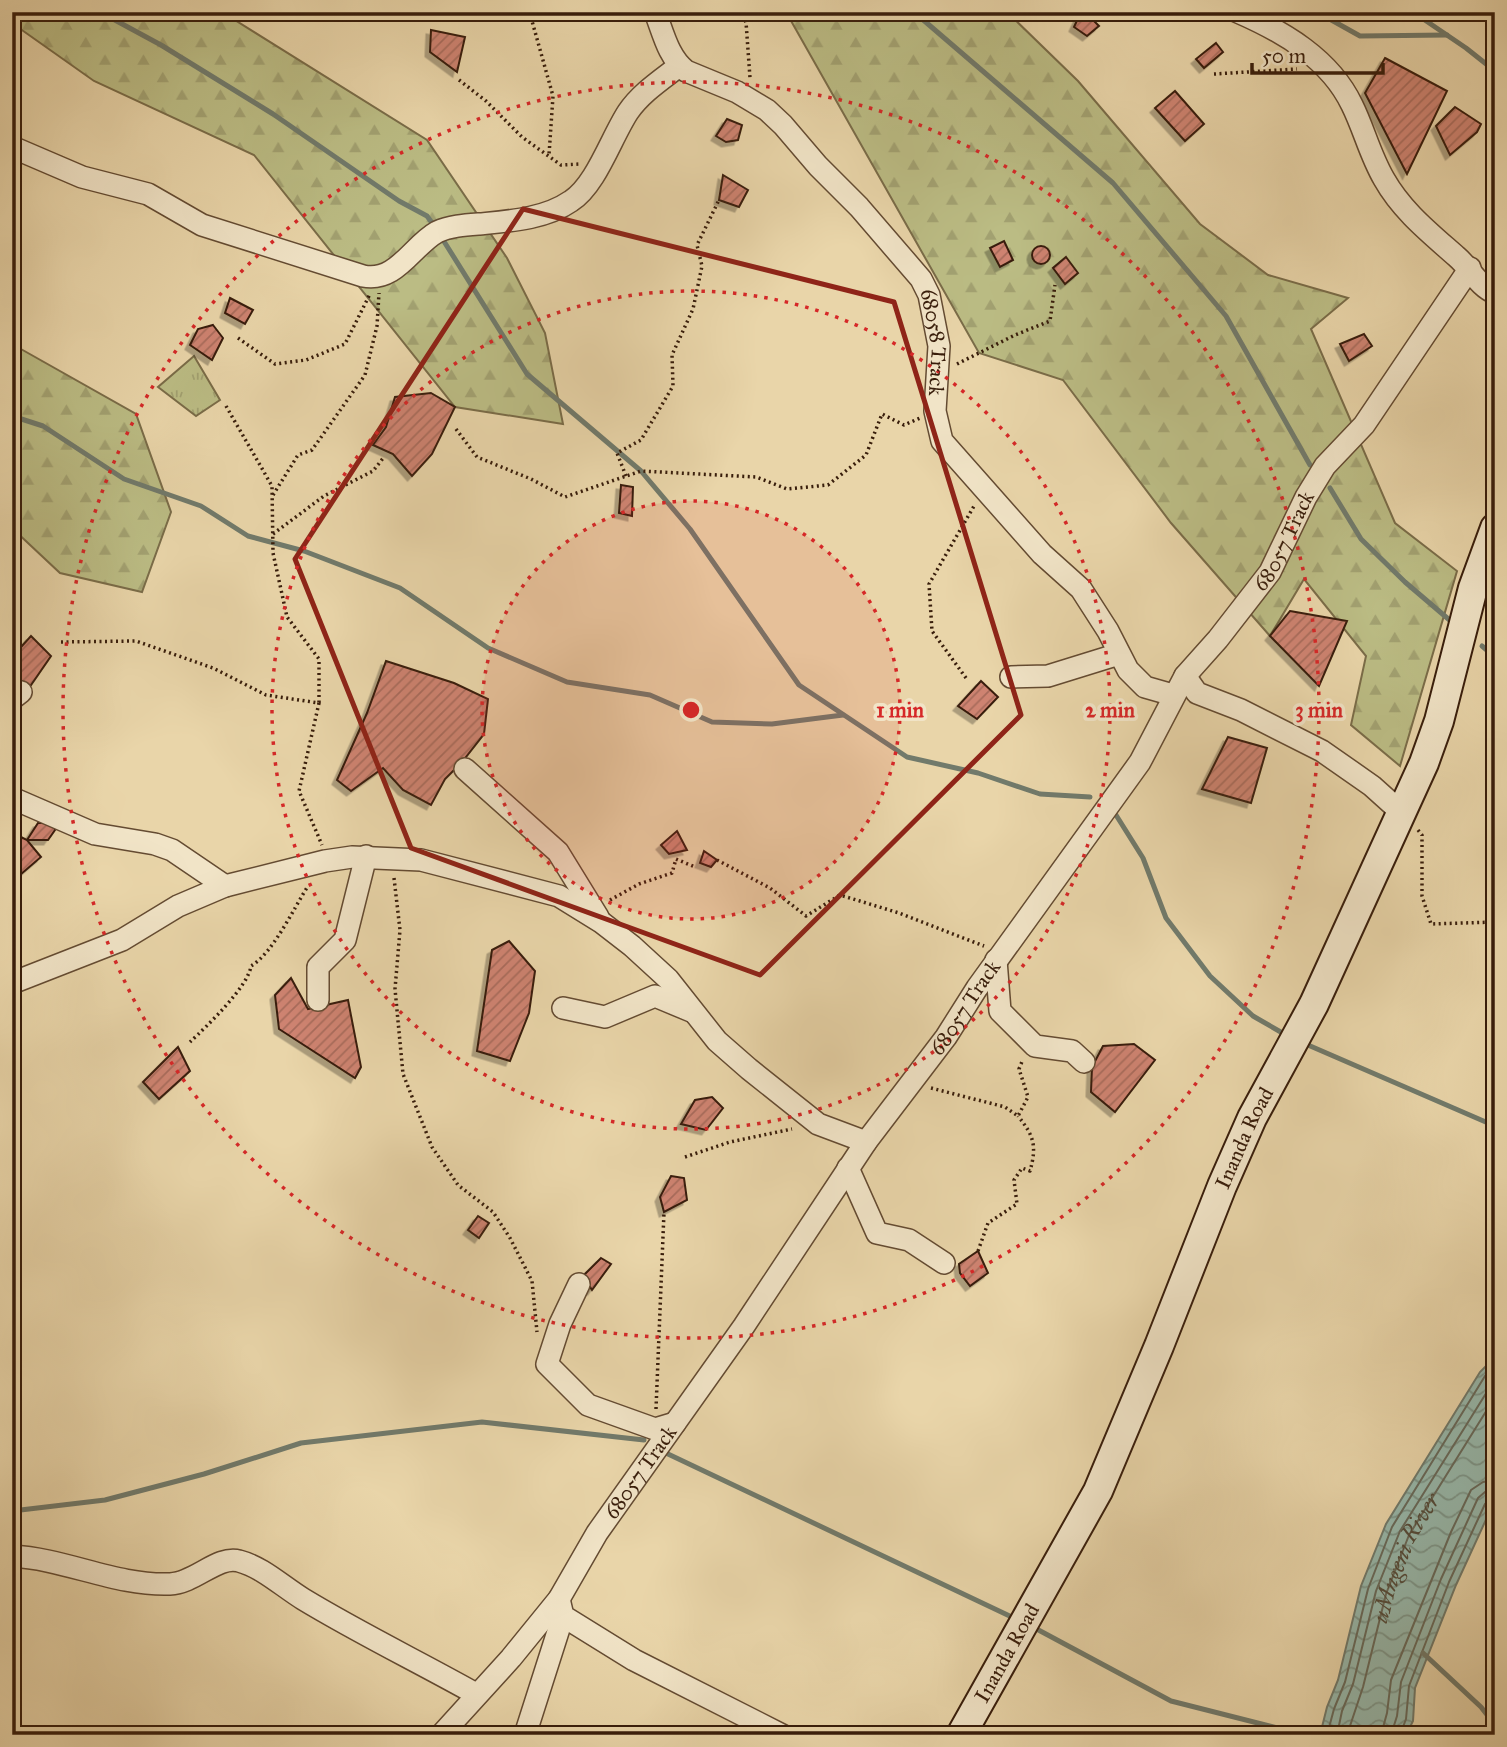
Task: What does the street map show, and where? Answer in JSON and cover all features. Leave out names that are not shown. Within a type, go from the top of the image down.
[{"type":"street","points":[[12,147],[82,177],[148,194],[202,225],[363,276],[380,277],[399,265],[427,239],[446,228],[520,220],[561,208],[585,190],[629,110],[641,95],[680,66],[669,48],[655,12]]},
{"type":"street","points":[[1238,12],[1291,39],[1327,67],[1352,105],[1384,179],[1400,204],[1470,268],[1486,290],[1495,293]]},
{"type":"street","name":"68058 Track","points":[[680,66],[767,110],[921,279],[929,295],[939,346],[935,411],[942,441],[1042,554],[1081,589],[1108,631],[1128,670],[1145,687],[1179,686],[1241,710],[1322,751],[1372,786],[1402,813]]},
{"type":"street","name":"68057 Track","points":[[441,1735],[476,1694],[561,1607],[597,1533],[665,1426],[744,1326],[866,1142],[946,1037],[999,957],[1140,762],[1179,686],[1270,572],[1306,498],[1325,466],[1364,425],[1470,268]]},
{"type":"street","name":"Inanda Road","points":[[961,1735],[1098,1491],[1252,1118],[1314,1004],[1402,813],[1439,721],[1473,588],[1495,528]]},
{"type":"street","points":[[1011,677],[1048,676],[1119,654]]},
{"type":"street","points":[[465,769],[558,852],[597,916]]},
{"type":"street","points":[[12,798],[95,834],[155,844],[172,850],[225,886]]},
{"type":"street","points":[[318,1000],[318,967],[345,940],[366,856]]},
{"type":"street","points":[[12,982],[122,940],[178,906],[225,886],[325,860],[366,856],[421,860],[559,897],[597,916],[668,979],[717,1041],[818,1124],[866,1142]]},
{"type":"street","points":[[999,957],[1000,1011],[1035,1046],[1072,1051],[1084,1062]]},
{"type":"street","points":[[563,1008],[605,1017],[655,996],[693,1011]]},
{"type":"street","points":[[848,1168],[877,1233],[909,1240],[944,1263]]},
{"type":"street","points":[[579,1284],[560,1324],[547,1364],[588,1405],[665,1426]]},
{"type":"street","points":[[12,1556],[154,1584],[184,1583],[225,1561],[240,1561],[259,1570],[303,1599],[476,1694]]},
{"type":"street","points":[[526,1735],[561,1607],[634,1660],[782,1735]]},
{"type":"path","points":[[520,12],[532,22],[553,96],[549,156]]},
{"type":"path","points":[[738,12],[746,22],[752,101]]},
{"type":"path","points":[[1214,74],[1327,67]]},
{"type":"path","points":[[459,80],[486,101],[522,137],[561,165],[600,163]]},
{"type":"path","points":[[626,476],[617,453],[641,440],[673,386],[672,355],[694,309],[702,266],[697,245],[719,200]]},
{"type":"path","points":[[238,338],[275,364],[306,360],[345,344],[380,277]]},
{"type":"path","points":[[272,497],[298,455],[312,450],[365,375],[377,326],[380,277]]},
{"type":"path","points":[[937,375],[1015,335],[1050,321],[1055,285]]},
{"type":"path","points":[[190,1042],[250,975],[251,966],[259,962],[285,925],[325,860],[320,837],[299,791],[319,703],[319,659],[287,617],[273,553],[272,486],[226,406]]},
{"type":"path","points":[[456,429],[477,457],[531,479],[565,498],[641,471],[756,477],[787,489],[828,485],[866,455],[882,414],[904,425],[935,411]]},
{"type":"path","points":[[273,534],[324,496],[373,471],[384,457]]},
{"type":"path","points":[[966,678],[932,631],[929,584],[984,489]]},
{"type":"path","points":[[61,642],[136,641],[214,668],[265,695],[319,703]]},
{"type":"path","points":[[1402,813],[1422,835],[1422,896],[1431,924],[1495,922]]},
{"type":"path","points":[[392,858],[400,930],[395,989],[403,1074],[432,1147],[458,1185],[494,1212],[532,1281],[536,1325],[547,1364]]},
{"type":"path","points":[[597,916],[639,884],[672,873],[676,859],[695,867]]},
{"type":"path","points":[[717,860],[770,888],[806,916],[840,895],[899,913],[999,957]]},
{"type":"path","points":[[1018,1116],[1028,1097],[1019,1069],[1030,1041]]},
{"type":"path","points":[[908,1087],[938,1089],[1005,1107],[1026,1126],[1036,1150],[1030,1171],[1022,1168],[1014,1180],[1017,1204],[988,1223],[978,1251]]},
{"type":"path","points":[[685,1157],[730,1142],[818,1124]]},
{"type":"path","points":[[664,1212],[665,1426]]},
{"type":"highlighted area","points":[[523,209],[894,302],[1021,715],[760,975],[411,848],[295,559]]},
{"type":"green space","points":[[12,12],[222,12],[427,140],[507,258],[545,333],[563,424],[455,407],[254,155],[94,81],[12,23]]},
{"type":"green space","points":[[786,12],[1007,12],[1078,81],[1200,224],[1268,275],[1348,298],[1311,329],[1395,523],[1457,571],[1400,766],[1351,725],[1366,656],[1304,579],[1270,636],[1171,523],[1063,380],[979,353]]},
{"type":"green space","points":[[12,344],[136,414],[171,512],[142,592],[60,573],[12,528]]},
{"type":"green space","points":[[194,356],[220,400],[196,416],[158,387]]},
{"type":"water","name":"uMngeni River","points":[[1495,1357],[1495,1500],[1456,1585],[1415,1688],[1413,1721],[1406,1735],[1320,1735],[1338,1680],[1361,1586],[1386,1524],[1480,1372]]},
{"type":"building","points":[[1081,12],[1085,12],[1099,26],[1087,36],[1074,27]]},
{"type":"building","points":[[431,30],[465,37],[457,72],[430,52]]},
{"type":"building","points":[[1216,43],[1223,52],[1204,68],[1196,59]]},
{"type":"building","points":[[1385,58],[1447,91],[1407,174],[1365,93]]},
{"type":"building","points":[[1175,91],[1204,124],[1185,141],[1155,108]]},
{"type":"building","points":[[1455,107],[1481,124],[1477,132],[1450,155],[1436,126]]},
{"type":"building","points":[[727,119],[742,125],[738,140],[726,142],[716,136]]},
{"type":"building","points":[[723,175],[748,190],[739,207],[719,200]]},
{"type":"building","points":[[1004,241],[1013,260],[1000,267],[990,248]]},
{"type":"building","points":[[1041,246],[1047,249],[1050,255],[1047,261],[1041,264],[1035,261],[1032,255],[1035,249]]},
{"type":"building","points":[[1066,257],[1078,273],[1065,284],[1053,268]]},
{"type":"building","points":[[230,298],[253,310],[245,324],[225,313]]},
{"type":"building","points":[[213,325],[223,338],[212,360],[190,345],[198,329]]},
{"type":"building","points":[[1364,334],[1372,346],[1349,361],[1340,344]]},
{"type":"building","points":[[431,393],[455,407],[432,454],[412,476],[393,454],[373,445],[386,427],[395,397]]},
{"type":"building","points":[[621,485],[633,487],[632,516],[619,513]]},
{"type":"building","points":[[1290,611],[1347,621],[1319,686],[1270,636]]},
{"type":"building","points":[[31,636],[51,656],[29,688],[12,687],[12,657]]},
{"type":"building","points":[[386,661],[454,683],[488,699],[484,734],[445,779],[431,805],[403,790],[383,768],[351,791],[337,780],[367,713]]},
{"type":"building","points":[[981,681],[998,697],[977,719],[958,706]]},
{"type":"building","points":[[1228,737],[1267,748],[1251,803],[1202,789]]},
{"type":"building","points":[[38,823],[54,823],[55,830],[48,840],[27,840]]},
{"type":"building","points":[[677,831],[687,850],[669,854],[661,845]]},
{"type":"building","points":[[17,835],[27,840],[41,857],[20,875],[12,868],[12,842]]},
{"type":"building","points":[[704,851],[717,860],[711,867],[700,863]]},
{"type":"building","points":[[509,941],[535,971],[529,1013],[510,1061],[477,1051],[492,950]]},
{"type":"building","points":[[291,978],[308,1009],[348,1000],[361,1067],[355,1078],[279,1029],[275,995]]},
{"type":"building","points":[[1134,1044],[1155,1060],[1115,1112],[1091,1092],[1092,1067],[1103,1046]]},
{"type":"building","points":[[178,1047],[190,1071],[159,1099],[143,1082]]},
{"type":"building","points":[[712,1097],[723,1108],[706,1130],[681,1124],[695,1100]]},
{"type":"building","points":[[671,1176],[684,1178],[687,1200],[664,1212],[660,1197]]},
{"type":"building","points":[[478,1216],[489,1223],[479,1238],[468,1230]]},
{"type":"building","points":[[978,1251],[988,1273],[970,1286],[960,1273],[959,1264]]},
{"type":"building","points":[[601,1258],[611,1264],[592,1290],[583,1276]]},
{"type":"waterway","points":[[100,12],[161,45],[273,114],[399,201],[427,216],[435,227]]},
{"type":"waterway","points":[[914,12],[1113,183],[1226,316],[1310,465]]},
{"type":"waterway","points":[[1317,12],[1360,36],[1447,35]]},
{"type":"waterway","points":[[1413,12],[1495,71]]},
{"type":"waterway","points":[[440,235],[527,374],[641,471],[690,529],[799,685],[907,757],[978,773],[1040,794],[1090,797]]},
{"type":"waterway","points":[[12,416],[43,426],[124,479],[201,506],[248,536],[304,551],[400,588],[488,648],[567,682],[650,695],[712,722],[772,724],[843,715]]},
{"type":"waterway","points":[[1330,488],[1361,539],[1453,623]]},
{"type":"waterway","points":[[1482,646],[1495,657]]},
{"type":"waterway","points":[[1116,815],[1143,858],[1166,918],[1210,976],[1253,1016],[1286,1035]]},
{"type":"waterway","points":[[1301,1042],[1495,1126]]},
{"type":"waterway","points":[[12,1511],[105,1500],[204,1474],[301,1443],[482,1422],[644,1440]]},
{"type":"waterway","points":[[668,1454],[1016,1619]]},
{"type":"waterway","points":[[1031,1626],[1171,1701],[1305,1735]]},
{"type":"waterway","points":[[1423,1653],[1481,1707],[1495,1725]]}]
